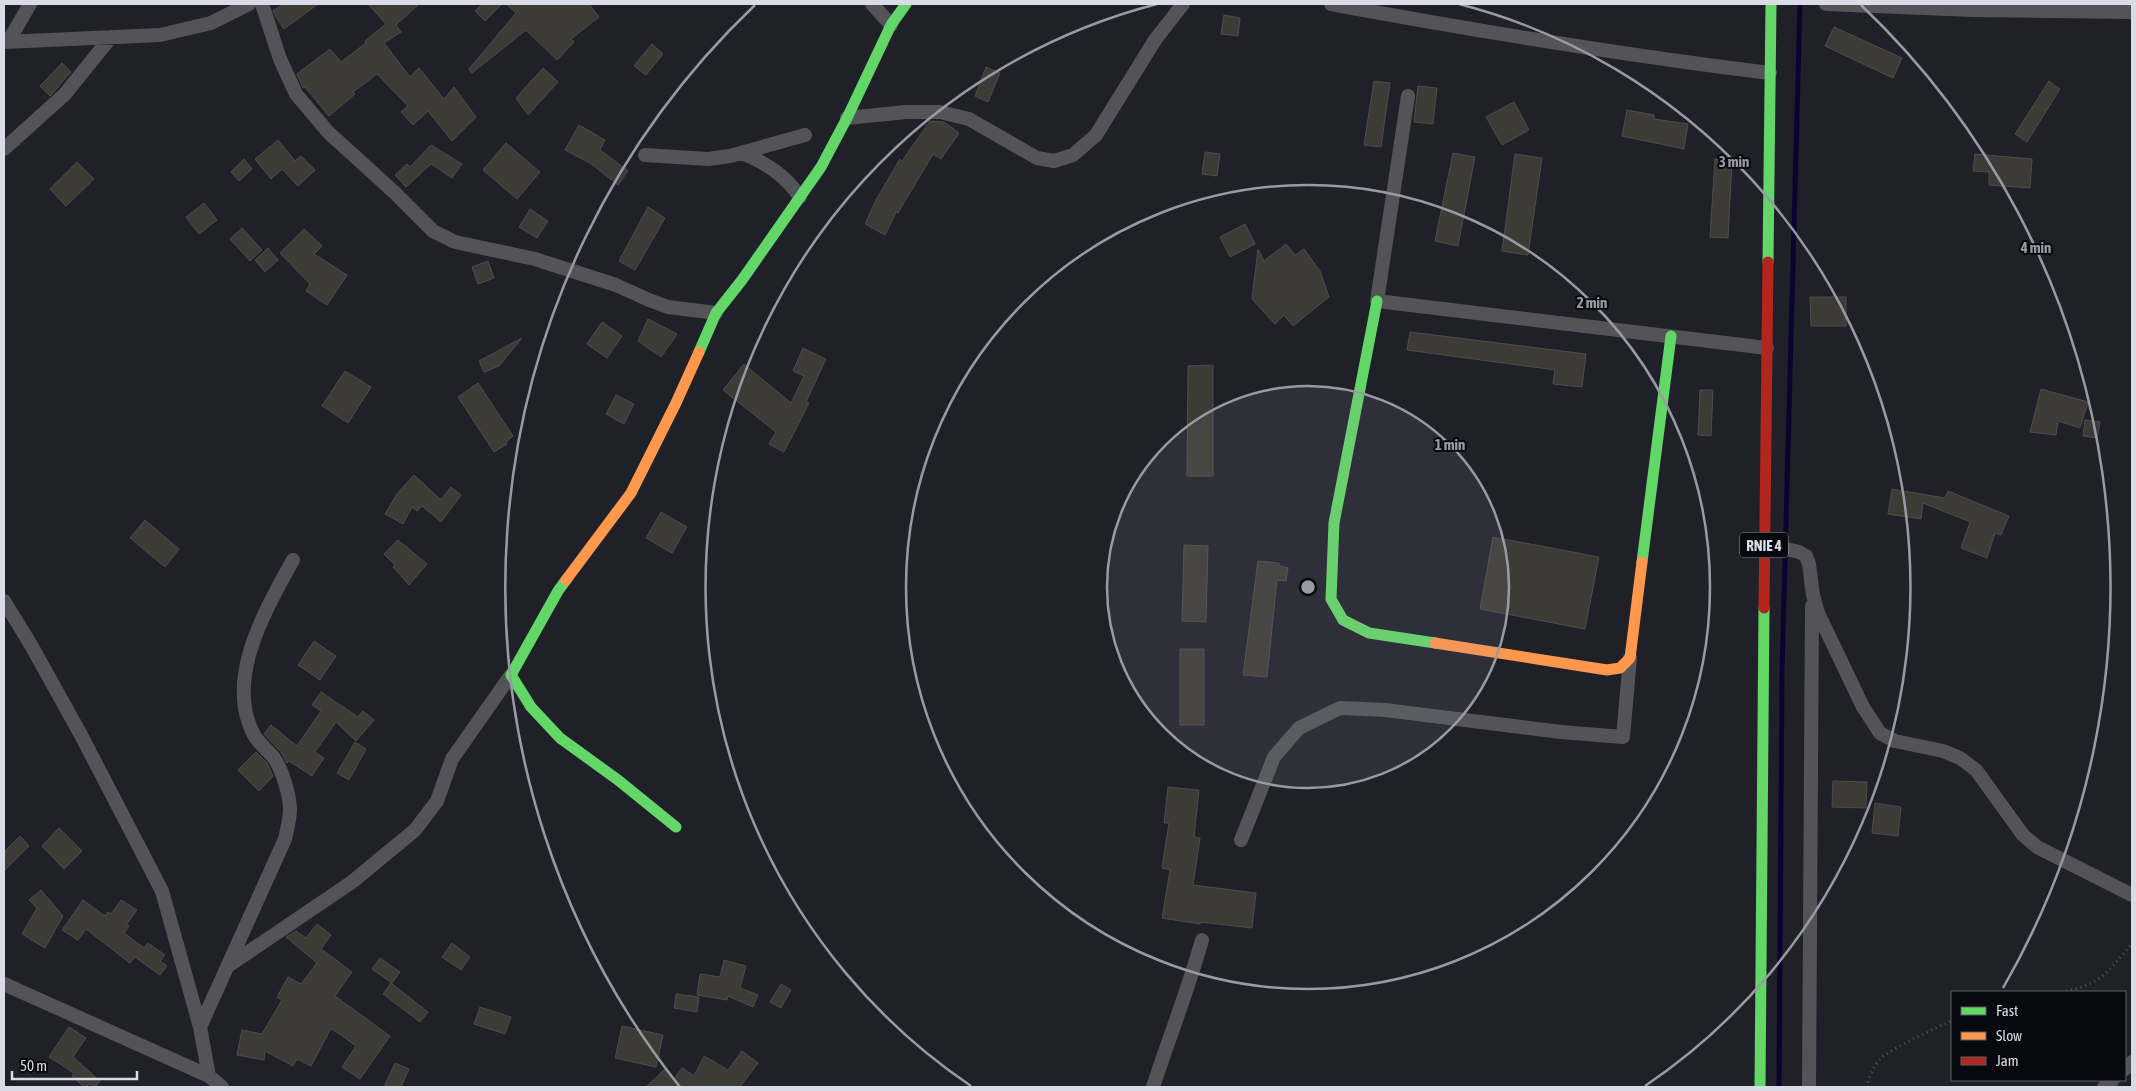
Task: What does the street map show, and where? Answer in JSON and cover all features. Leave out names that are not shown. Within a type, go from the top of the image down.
[{"type":"street","points":[[6,42],[30,4]]},
{"type":"street","points":[[6,42],[160,35],[211,23],[249,4]]},
{"type":"street","points":[[262,4],[280,59],[296,94],[328,132],[395,193],[432,231],[455,242],[535,259],[616,284],[649,300],[668,306],[716,313]]},
{"type":"street","points":[[872,4],[891,25]]},
{"type":"street","points":[[228,966],[352,882],[415,830],[437,801],[452,759],[510,675],[558,591],[631,493],[676,403],[716,313],[742,280],[821,167],[847,118],[891,25],[906,4]]},
{"type":"street","points":[[847,118],[906,112],[940,112],[969,119],[1037,158],[1054,161],[1073,155],[1096,135],[1155,40],[1183,4]]},
{"type":"street","points":[[1331,4],[1509,37],[1675,62],[1770,73]]},
{"type":"street","name":"RNIE 4","points":[[1760,1087],[1764,544],[1771,4]]},
{"type":"street","points":[[1826,4],[1973,10],[2132,12]]},
{"type":"street","points":[[4,149],[65,94],[111,37]]},
{"type":"street","points":[[1408,96],[1377,301],[1334,523],[1331,599],[1344,620],[1369,634],[1607,670],[1620,668],[1630,658]]},
{"type":"street","points":[[645,156],[708,159],[742,153],[805,135]]},
{"type":"street","points":[[742,153],[758,159],[785,178],[800,197]]},
{"type":"street","points":[[1377,301],[1767,348]]},
{"type":"street","points":[[1241,840],[1274,757],[1299,728],[1340,708],[1395,712],[1562,732],[1623,737],[1630,658],[1671,336]]},
{"type":"street","points":[[1764,544],[1799,552],[1806,556],[1818,614],[1863,707],[1880,733],[1895,741],[1943,751],[1960,758],[1976,770],[2023,835],[2038,848],[2132,895]]},
{"type":"street","points":[[200,1026],[285,839],[290,808],[284,778],[275,760],[255,736],[245,713],[245,668],[262,616],[293,560]]},
{"type":"street","points":[[1809,1087],[1813,595]]},
{"type":"street","points":[[4,601],[81,735],[162,891],[200,1026],[209,1076]]},
{"type":"street","points":[[510,675],[531,706],[560,738],[618,780],[676,828]]},
{"type":"street","points":[[1153,1087],[1170,1035],[1190,986],[1202,940]]},
{"type":"street","points":[[4,984],[209,1076],[222,1087]]},
{"type":"path","points":[[2069,991],[2077,990],[2102,978],[2132,944]]},
{"type":"path","points":[[1867,1087],[1868,1081],[1880,1059],[1951,1022]]},
{"type":"building","points":[[283,4],[318,4],[284,29],[273,11]]},
{"type":"building","points":[[368,4],[419,4],[396,25],[401,32],[384,43],[410,77],[419,68],[444,99],[454,87],[476,117],[452,141],[428,111],[413,125],[401,112],[408,106],[377,74],[353,92],[355,94],[329,116],[305,87],[303,88],[297,74],[330,49],[341,62],[366,43],[365,41],[386,24]]},
{"type":"building","points":[[482,4],[502,4],[485,21],[475,11]]},
{"type":"building","points":[[506,4],[589,4],[599,17],[571,39],[574,42],[557,60],[526,30],[472,73],[469,69],[516,13]]},
{"type":"building","points":[[1224,15],[1240,18],[1238,36],[1221,34]]},
{"type":"building","points":[[1834,27],[1902,58],[1893,78],[1825,46]]},
{"type":"building","points":[[652,44],[663,54],[646,75],[634,66]]},
{"type":"building","points":[[62,63],[71,72],[50,96],[40,86]]},
{"type":"building","points":[[986,67],[1000,73],[988,102],[975,96]]},
{"type":"building","points":[[543,68],[558,82],[528,115],[516,98]]},
{"type":"building","points":[[1374,81],[1390,83],[1381,147],[1364,145]]},
{"type":"building","points":[[2049,81],[2060,89],[2027,142],[2015,134]]},
{"type":"building","points":[[1418,86],[1437,88],[1433,124],[1414,122]]},
{"type":"building","points":[[1514,102],[1529,130],[1502,145],[1486,117]]},
{"type":"building","points":[[1627,110],[1654,115],[1654,119],[1688,124],[1684,149],[1622,136]]},
{"type":"building","points":[[930,121],[944,122],[959,133],[941,159],[933,154],[898,213],[896,212],[885,235],[865,224],[876,200],[900,159],[902,161]]},
{"type":"building","points":[[579,125],[605,140],[600,150],[628,171],[618,185],[590,163],[565,150]]},
{"type":"building","points":[[278,140],[295,161],[301,156],[315,170],[298,186],[282,169],[271,179],[255,159]]},
{"type":"building","points":[[506,143],[540,172],[517,199],[483,170]]},
{"type":"building","points":[[431,145],[462,164],[452,178],[431,164],[406,187],[395,175],[407,164],[410,167]]},
{"type":"building","points":[[1205,152],[1220,154],[1217,176],[1202,174]]},
{"type":"building","points":[[1453,153],[1475,157],[1458,246],[1435,241]]},
{"type":"building","points":[[1515,154],[1542,158],[1528,255],[1502,251]]},
{"type":"building","points":[[1975,154],[2032,159],[2030,188],[1989,185],[1989,172],[1973,171]]},
{"type":"building","points":[[244,159],[252,169],[239,181],[231,172]]},
{"type":"building","points":[[1715,159],[1732,160],[1728,238],[1710,237]]},
{"type":"building","points":[[77,162],[94,179],[66,206],[50,189]]},
{"type":"building","points":[[204,203],[217,220],[199,234],[186,217]]},
{"type":"building","points":[[648,207],[665,218],[635,270],[619,261]]},
{"type":"building","points":[[530,209],[548,221],[537,238],[519,227]]},
{"type":"building","points":[[1245,224],[1255,244],[1230,257],[1220,237]]},
{"type":"building","points":[[242,228],[262,250],[250,261],[230,239]]},
{"type":"building","points":[[304,229],[322,246],[314,254],[347,275],[327,305],[306,291],[310,284],[280,253]]},
{"type":"building","points":[[1286,244],[1295,255],[1304,249],[1320,271],[1329,297],[1293,326],[1284,315],[1275,324],[1252,299],[1258,249],[1264,261]]},
{"type":"building","points":[[268,248],[278,260],[265,272],[255,260]]},
{"type":"building","points":[[488,261],[494,278],[478,284],[472,267]]},
{"type":"building","points":[[1810,297],[1846,297],[1846,326],[1811,326]]},
{"type":"building","points":[[648,319],[677,334],[661,357],[638,341]]},
{"type":"building","points":[[602,322],[622,336],[607,358],[587,344]]},
{"type":"building","points":[[1410,332],[1586,354],[1582,387],[1553,384],[1555,370],[1407,350]]},
{"type":"building","points":[[522,338],[499,366],[484,372],[479,361]]},
{"type":"building","points":[[803,348],[826,359],[806,402],[809,403],[784,452],[769,444],[776,432],[723,390],[744,364],[791,403],[804,376],[793,371]]},
{"type":"building","points":[[1213,365],[1213,476],[1187,476],[1188,366]]},
{"type":"building","points":[[345,371],[371,387],[348,423],[322,406]]},
{"type":"building","points":[[478,383],[513,436],[506,442],[507,444],[494,452],[458,397]]},
{"type":"building","points":[[2041,389],[2088,402],[2080,428],[2058,421],[2056,435],[2030,432]]},
{"type":"building","points":[[1700,390],[1713,390],[1711,436],[1698,435]]},
{"type":"building","points":[[616,395],[634,404],[624,424],[606,414]]},
{"type":"building","points":[[2085,420],[2100,422],[2097,438],[2083,436]]},
{"type":"building","points":[[414,475],[441,500],[451,487],[461,495],[441,522],[422,506],[417,511],[412,507],[403,524],[385,514],[397,494]]},
{"type":"building","points":[[1892,489],[1945,498],[1948,491],[2009,516],[2001,535],[1995,533],[1987,558],[1961,548],[1970,522],[1923,503],[1921,519],[1888,514]]},
{"type":"building","points":[[661,512],[687,527],[672,553],[646,538]]},
{"type":"building","points":[[145,520],[179,549],[165,567],[130,538]]},
{"type":"building","points":[[1493,537],[1599,557],[1585,629],[1480,609]]},
{"type":"building","points":[[398,540],[427,564],[409,585],[393,567],[395,565],[384,554]]},
{"type":"building","points":[[1184,545],[1208,546],[1206,622],[1182,621]]},
{"type":"building","points":[[1258,561],[1279,563],[1279,566],[1288,568],[1286,581],[1277,580],[1267,677],[1243,675]]},
{"type":"building","points":[[314,641],[336,656],[320,680],[298,665]]},
{"type":"building","points":[[1180,649],[1204,649],[1204,725],[1180,725]]},
{"type":"building","points":[[321,692],[358,717],[363,711],[374,720],[356,741],[336,722],[315,752],[324,758],[312,776],[289,761],[287,763],[281,752],[264,734],[271,725],[297,746],[321,711],[312,705]]},
{"type":"building","points":[[355,742],[366,749],[349,780],[337,773]]},
{"type":"building","points":[[256,752],[267,763],[273,776],[259,791],[238,770]]},
{"type":"building","points":[[1833,781],[1867,782],[1866,808],[1832,807]]},
{"type":"building","points":[[1168,787],[1199,790],[1194,837],[1200,838],[1193,885],[1256,893],[1252,928],[1200,922],[1200,924],[1162,918],[1170,870],[1162,868],[1169,823],[1164,823]]},
{"type":"building","points":[[1875,803],[1901,807],[1898,836],[1872,833]]},
{"type":"building","points":[[59,828],[82,851],[64,869],[42,846]]},
{"type":"building","points":[[20,836],[29,846],[4,871],[4,852]]},
{"type":"building","points":[[41,890],[63,916],[45,948],[22,934],[37,908],[29,900]]},
{"type":"building","points":[[83,900],[105,916],[108,912],[111,914],[121,900],[137,910],[126,925],[129,926],[124,933],[144,948],[148,943],[165,955],[160,961],[167,966],[160,975],[135,957],[130,963],[86,929],[78,940],[62,930]]},
{"type":"building","points":[[317,924],[331,935],[321,949],[352,972],[335,996],[390,1036],[360,1079],[342,1067],[356,1046],[331,1028],[311,1066],[297,1059],[293,1066],[265,1051],[264,1060],[237,1055],[242,1030],[262,1034],[282,1000],[277,997],[288,977],[301,984],[317,963],[286,937],[296,931],[306,938]]},
{"type":"building","points":[[452,943],[470,957],[461,970],[442,957]]},
{"type":"building","points":[[380,958],[400,972],[392,983],[372,969]]},
{"type":"building","points":[[724,960],[746,966],[740,988],[758,995],[753,1007],[728,996],[727,1000],[697,995],[700,974],[720,977]]},
{"type":"building","points":[[391,983],[428,1012],[420,1022],[383,994]]},
{"type":"building","points":[[781,984],[791,990],[781,1008],[770,1002]]},
{"type":"building","points":[[676,994],[699,997],[697,1012],[674,1008]]},
{"type":"building","points":[[480,1007],[511,1017],[505,1034],[474,1024]]},
{"type":"building","points":[[622,1026],[663,1035],[656,1067],[615,1058]]},
{"type":"building","points":[[69,1027],[86,1038],[73,1057],[100,1081],[95,1087],[90,1084],[84,1087],[72,1076],[74,1073],[49,1057]]},
{"type":"building","points":[[742,1051],[758,1063],[740,1087],[646,1087],[665,1069],[674,1079],[682,1068],[694,1076],[704,1056],[728,1070]]},
{"type":"building","points":[[395,1063],[409,1069],[401,1087],[384,1087]]},
{"type":"waterway","points":[[1779,1087],[1782,672],[1800,4]]},
{"type":"traffic: fast","points":[[699,352],[716,313],[742,280],[821,167],[847,118],[891,25],[906,4]]},
{"type":"traffic: fast","points":[[1768,262],[1771,4]]},
{"type":"traffic: fast","points":[[1377,301],[1334,523],[1331,599],[1343,620],[1369,633],[1435,643]]},
{"type":"traffic: fast","points":[[1642,562],[1671,336]]},
{"type":"traffic: fast","points":[[566,580],[511,675],[531,707],[560,738],[618,780],[676,827]]},
{"type":"traffic: fast","points":[[1760,1087],[1764,608]]},
{"type":"traffic: slow","points":[[566,580],[631,493],[699,352]]},
{"type":"traffic: slow","points":[[1435,643],[1607,670],[1620,668],[1630,658],[1642,562]]},
{"type":"traffic: jam","points":[[1764,608],[1768,262]]}]
